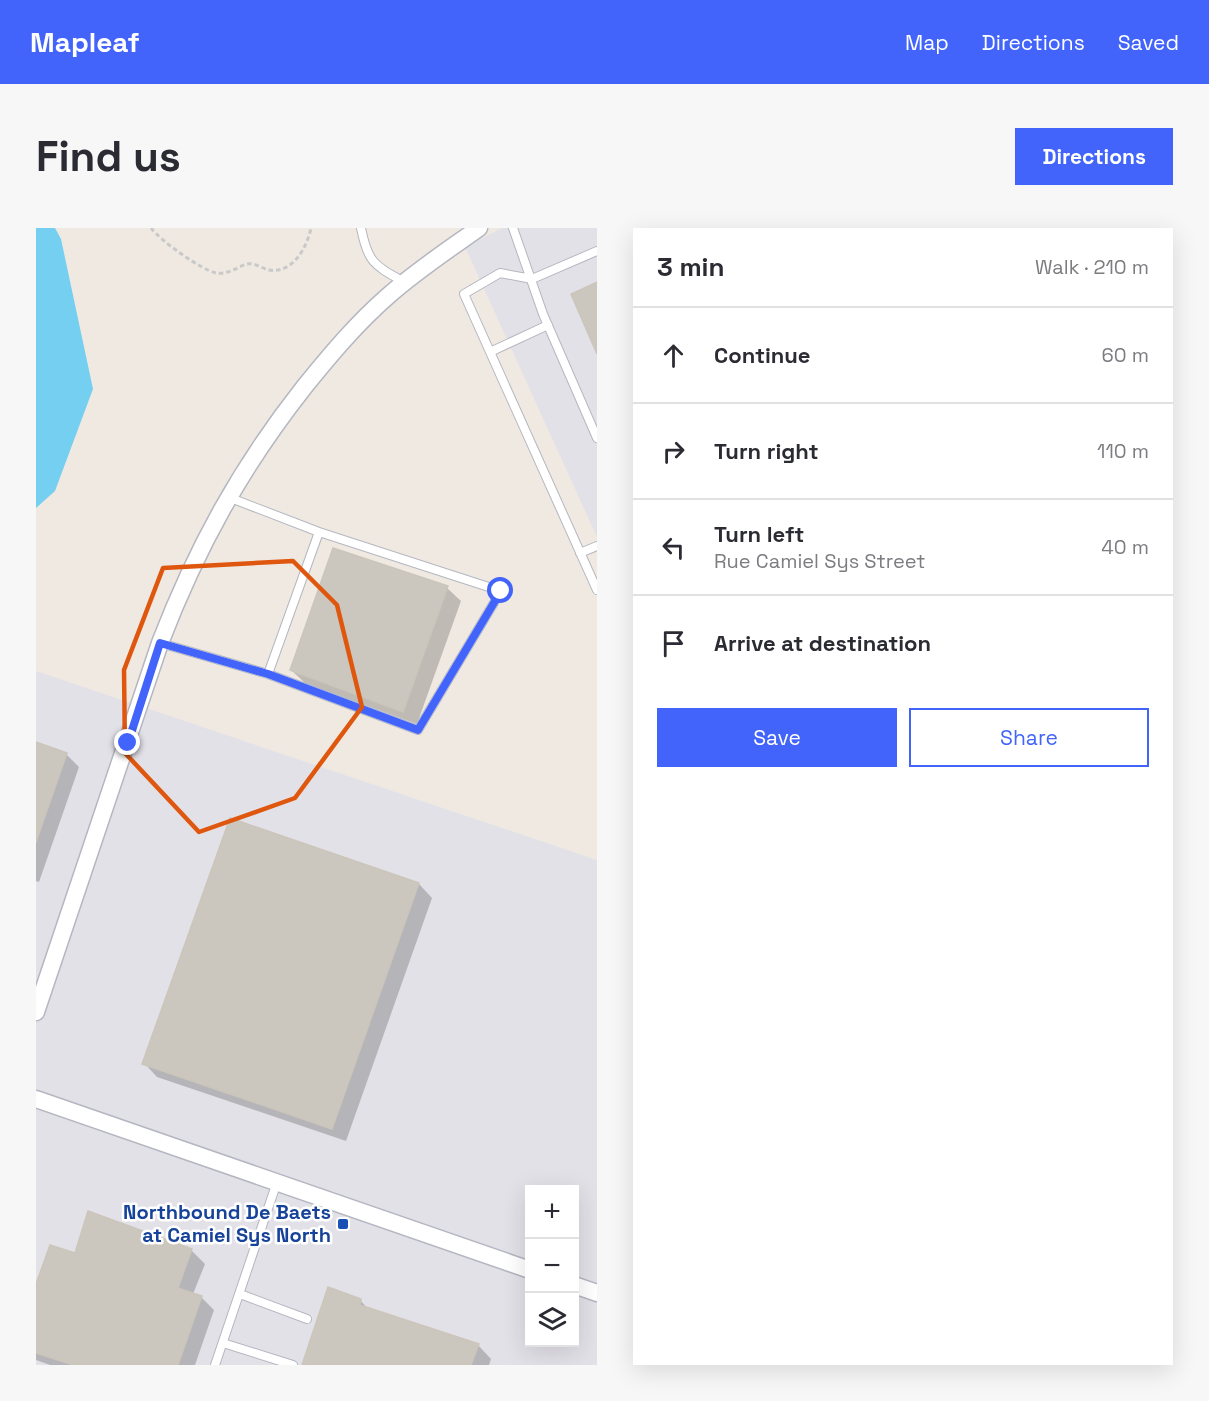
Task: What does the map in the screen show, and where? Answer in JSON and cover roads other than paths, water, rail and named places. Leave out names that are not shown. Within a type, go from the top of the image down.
[{"type":"street","points":[[36,1012],[160,643],[179,596],[227,496],[274,426],[341,342],[405,282],[479,228]]},
{"type":"street","points":[[36,1099],[525,1268]]},
{"type":"street","points":[[579,1287],[597,1293]]},
{"type":"lane","points":[[361,228],[366,254],[381,269],[405,282]]},
{"type":"lane","points":[[513,228],[548,325],[597,438]]},
{"type":"lane","points":[[597,251],[532,279],[500,273],[464,294],[597,590]]},
{"type":"lane","points":[[490,352],[548,325]]},
{"type":"lane","points":[[160,643],[268,674],[418,730],[501,591],[319,532],[227,496]]},
{"type":"lane","points":[[268,674],[319,532]]},
{"type":"lane","points":[[580,553],[597,546]]},
{"type":"lane","points":[[215,1365],[278,1182]]},
{"type":"lane","points":[[240,1294],[307,1319]]},
{"type":"lane","points":[[223,1343],[292,1365]]},
{"type":"water","points":[[36,228],[55,228],[61,239],[93,389],[55,491],[36,508]]},
{"type":"place","name":"Northbound De Baets at Camiel Sys North","points":[[343,1224]]}]
